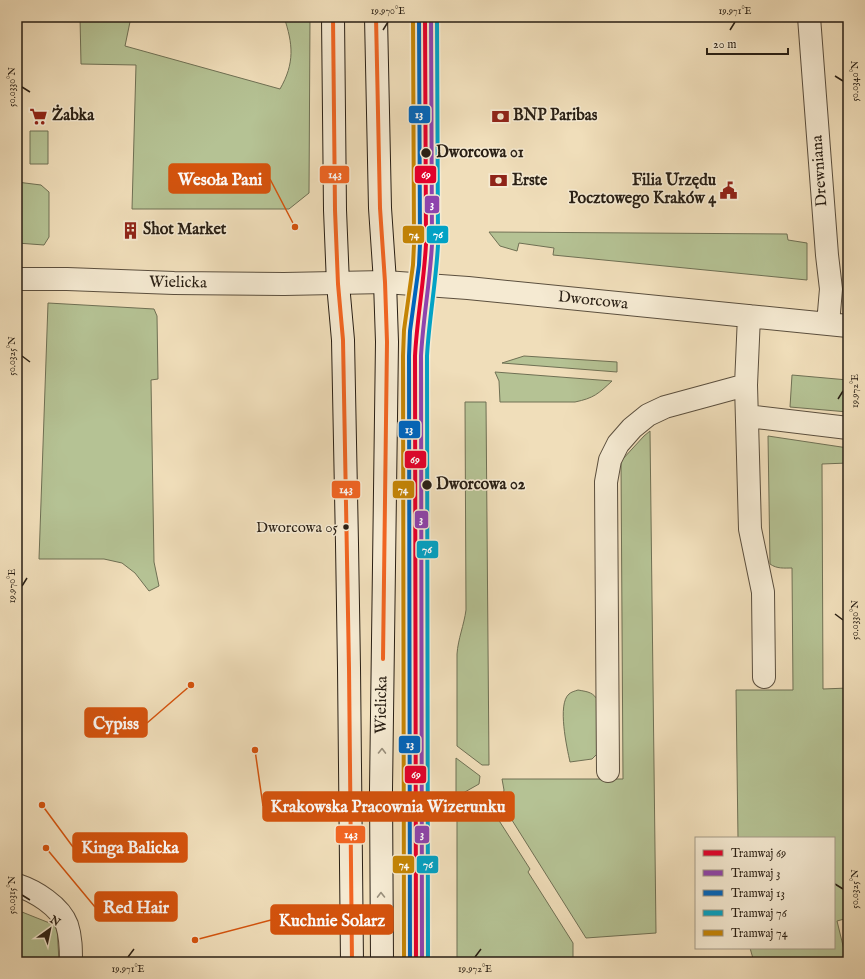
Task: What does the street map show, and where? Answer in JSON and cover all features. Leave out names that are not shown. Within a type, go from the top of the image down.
[{"type":"street","name":"Wielicka","points":[[333,17],[335,210],[338,284],[343,340],[347,536],[352,962]]},
{"type":"street","name":"Wielicka","points":[[376,17],[380,208],[386,282],[387,349],[381,790],[382,962]]},
{"type":"street","name":"Drewniana","points":[[808,17],[827,255],[831,289],[838,325]]},
{"type":"street","name":"Wielicka","points":[[17,279],[67,279],[174,283],[338,284]]},
{"type":"street","name":"Dworcowa","points":[[338,284],[386,282],[468,288],[838,325]]},
{"type":"street","points":[[749,316],[746,385],[750,529],[763,592],[764,677]]},
{"type":"street","points":[[608,771],[606,482],[610,460],[618,444],[632,428],[648,415],[665,407],[746,385]]},
{"type":"street","points":[[747,416],[848,428]]},
{"type":"street","points":[[17,885],[41,896],[58,909],[67,923],[71,938],[71,962]]},
{"type":"green space","points":[[80,17],[131,17],[125,46],[280,89],[288,71],[291,53],[291,45],[284,17],[310,17],[309,193],[289,209],[132,209],[136,65],[81,64]]},
{"type":"green space","points":[[30,131],[48,131],[48,164],[30,164]]},
{"type":"green space","points":[[17,182],[41,185],[49,192],[49,237],[44,245],[17,243]]},
{"type":"green space","points":[[489,232],[787,234],[788,240],[807,243],[807,280],[553,255],[554,248],[519,243],[517,251],[500,246]]},
{"type":"green space","points":[[48,303],[154,309],[157,316],[158,379],[151,380],[154,562],[159,586],[149,591],[135,573],[122,563],[104,559],[39,559]]},
{"type":"green space","points":[[524,356],[617,362],[617,372],[502,363]]},
{"type":"green space","points":[[495,372],[612,381],[595,395],[575,402],[500,402],[499,381]]},
{"type":"green space","points":[[792,375],[848,380],[848,412],[790,407]]},
{"type":"green space","points":[[465,402],[486,402],[489,765],[482,765],[457,746],[457,654],[466,610]]},
{"type":"green space","points":[[650,431],[656,933],[586,938],[510,817],[502,801],[504,790],[502,779],[623,779],[621,461]]},
{"type":"green space","points":[[768,436],[848,448],[848,463],[822,464],[823,689],[848,688],[848,918],[837,921],[847,962],[754,962],[750,949],[835,949],[835,837],[738,837],[736,690],[793,690],[792,568],[783,568],[770,564]]},
{"type":"green space","points":[[578,690],[590,693],[595,696],[599,702],[598,753],[592,759],[570,762],[564,726],[564,707],[565,699],[569,694]]},
{"type":"green space","points":[[456,758],[480,776],[479,784],[456,797]]},
{"type":"green space","points":[[482,794],[530,869],[528,872],[573,943],[573,962],[457,962],[457,808]]},
{"type":"green space","points":[[17,910],[57,926],[59,962],[17,962]]},
{"type":"tram line","name":"74","points":[[404,962],[403,356],[404,330],[413,265],[414,244],[413,17]]},
{"type":"tram line","name":"13","points":[[410,962],[409,356],[410,331],[419,265],[420,244],[419,17]]},
{"type":"tram line","name":"69","points":[[416,962],[415,356],[426,244],[425,17]]},
{"type":"tram line","name":"3","points":[[422,962],[421,356],[432,244],[431,17]]},
{"type":"tram line","name":"76","points":[[428,962],[427,356],[438,245],[437,17]]},
{"type":"transit line","name":"143","points":[[333,17],[335,210],[338,284],[343,340],[349,668],[352,962]]},
{"type":"transit line","name":"143","points":[[376,17],[380,208],[387,342],[383,659]]},
{"type":"place","name":"Żabka","points":[[39,116]]},
{"type":"place","name":"BNP Paribas","points":[[500,116]]},
{"type":"place","name":"Dworcowa 01","points":[[426,153]]},
{"type":"place","name":"Erste","points":[[499,181]]},
{"type":"place","name":"Filia Urzędu Pocztowego Kraków 4","points":[[729,190]]},
{"type":"place","name":"Wesoła Pani","points":[[295,227]]},
{"type":"place","name":"Shot Market","points":[[130,230]]},
{"type":"place","name":"Dworcowa 02","points":[[427,485]]},
{"type":"place","name":"Dworcowa 05","points":[[346,527]]},
{"type":"place","name":"Cypiss","points":[[191,685]]},
{"type":"place","name":"Krakowska Pracownia Wizerunku","points":[[255,750]]},
{"type":"place","name":"Kinga Balicka","points":[[42,805]]},
{"type":"place","name":"Red Hair","points":[[46,848]]},
{"type":"place","name":"Kuchnie Solarz","points":[[195,940]]}]
